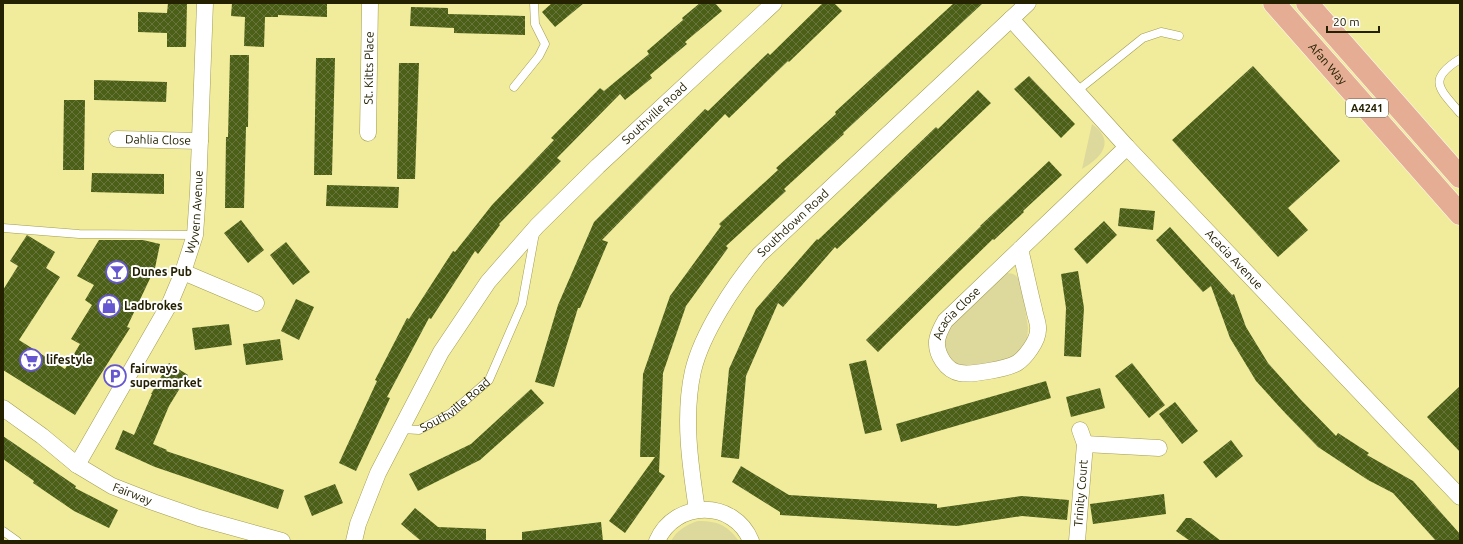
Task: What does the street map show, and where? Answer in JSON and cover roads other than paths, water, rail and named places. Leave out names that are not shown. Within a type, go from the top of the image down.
[{"type":"main road","name":"Afan Way","points":[[1274,3],[1460,214]]},
{"type":"main road","name":"Afan Way","points":[[1306,3],[1460,177]]},
{"type":"street","name":"Wyvern Avenue","points":[[77,465],[170,303],[184,272],[195,235],[206,3]]},
{"type":"street","name":"St. Kitts Place","points":[[368,133],[370,3]]},
{"type":"street","name":"Southville Road","points":[[354,541],[358,524],[378,472],[402,429],[441,352],[488,282],[537,226],[598,166],[774,3]]},
{"type":"street","name":"Southdown Road","points":[[697,510],[688,433],[689,405],[693,370],[703,342],[721,307],[738,281],[759,255],[1028,3]]},
{"type":"street","name":"Acacia Avenue","points":[[1011,19],[1127,147],[1460,497]]},
{"type":"street","name":"Dahlia Close","points":[[117,139],[200,141]]},
{"type":"street","name":"Acacia Close","points":[[1020,250],[1038,331],[1033,345],[1016,363],[998,369],[972,374],[958,373],[946,366],[939,354],[937,341],[940,330],[945,321],[1127,147]]},
{"type":"street","points":[[184,272],[256,303]]},
{"type":"street","name":"Fairway","points":[[3,408],[42,436],[77,465],[112,486],[199,518],[282,541]]},
{"type":"street","name":"Trinity Court","points":[[1077,541],[1082,437],[1159,448]]},
{"type":"street","points":[[657,541],[666,526],[675,518],[697,510],[710,510],[723,513],[734,519],[744,528],[751,541]]},
{"type":"lane","points":[[514,87],[539,56],[545,44],[535,24],[534,3]]},
{"type":"lane","points":[[1077,91],[1143,38],[1161,32],[1179,36]]},
{"type":"lane","points":[[1460,59],[1442,74],[1439,80],[1439,87],[1460,113]]},
{"type":"lane","name":"Southville Road","points":[[402,429],[419,430],[451,413],[489,380],[522,304],[537,226]]},
{"type":"lane","points":[[3,228],[79,234],[195,235]]},
{"type":"lane","points":[[3,531],[17,541]]},
{"type":"place","name":"Dunes Pub","points":[[117,272]]},
{"type":"place","name":"Ladbrokes","points":[[109,306]]},
{"type":"place","name":"lifestyle","points":[[31,360]]},
{"type":"place","name":"fairways supermarket","points":[[115,376]]}]
